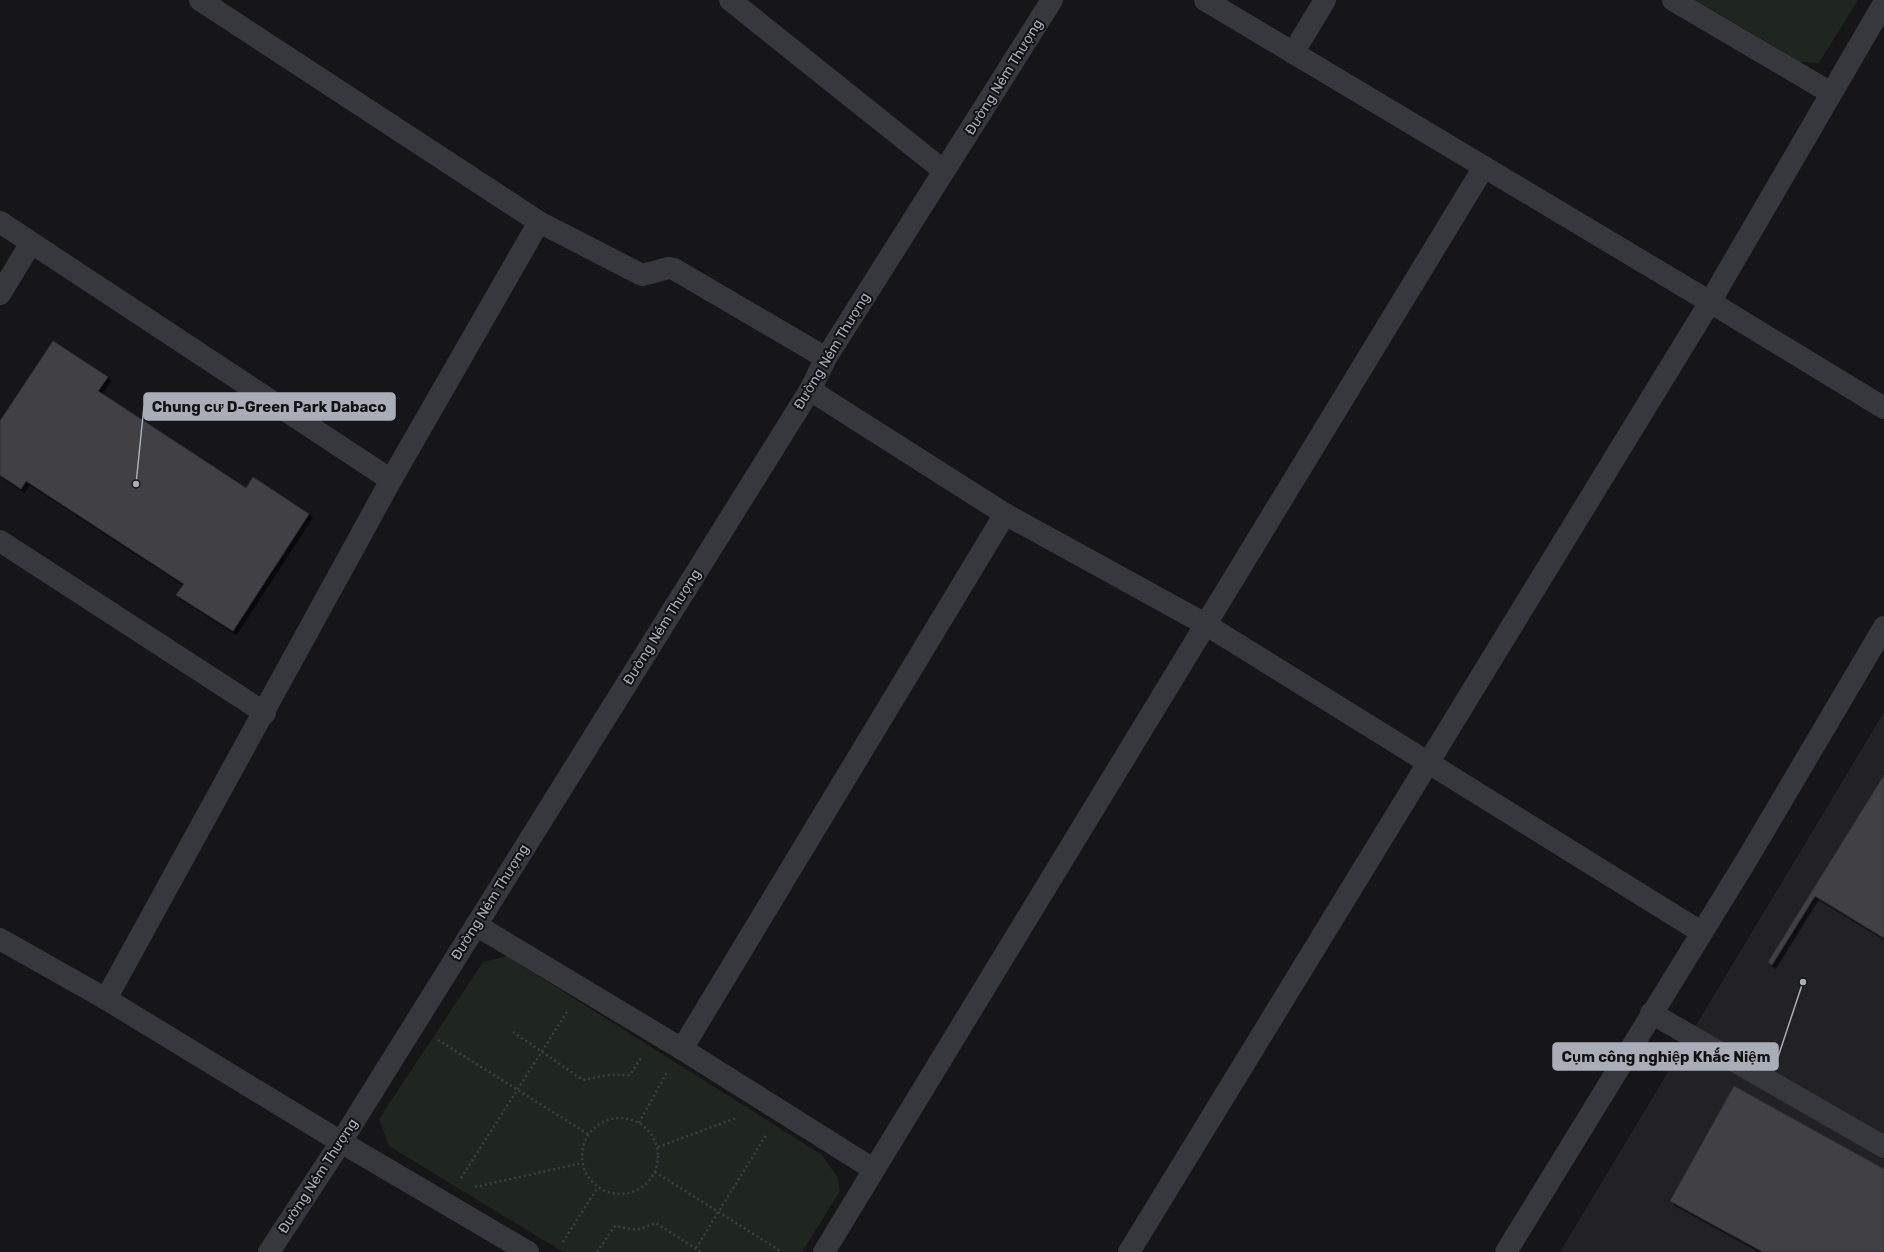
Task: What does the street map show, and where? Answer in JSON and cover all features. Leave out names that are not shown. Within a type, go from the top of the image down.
[{"type":"street","points":[[200,0],[539,222],[642,276],[669,268],[674,269],[826,358]]},
{"type":"street","points":[[730,0],[944,171]]},
{"type":"street","name":"Đường Ném Thượng","points":[[269,1252],[341,1142],[810,390],[826,358],[1052,0]]},
{"type":"street","points":[[1205,0],[1710,302],[1884,408]]},
{"type":"street","points":[[1293,53],[1325,0]]},
{"type":"street","points":[[1673,0],[1831,93]]},
{"type":"street","points":[[1128,1252],[1710,302],[1884,3]]},
{"type":"street","points":[[824,1252],[1204,624],[1484,167]]},
{"type":"street","points":[[0,222],[391,480]]},
{"type":"street","points":[[106,999],[265,712],[391,480],[539,222]]},
{"type":"street","points":[[0,294],[31,243]]},
{"type":"street","points":[[810,390],[1005,514],[1204,624],[1429,762],[1701,932]]},
{"type":"street","points":[[682,1049],[1005,514]]},
{"type":"street","points":[[0,541],[265,712]]},
{"type":"street","points":[[1506,1252],[1749,856],[1884,627]]},
{"type":"street","points":[[476,925],[682,1049],[873,1169]]},
{"type":"street","points":[[0,939],[106,999],[341,1142],[528,1252]]},
{"type":"street","points":[[1652,1013],[1884,1147]]},
{"type":"path","points":[[460,1179],[570,1008]]},
{"type":"path","points":[[513,1032],[583,1080],[601,1076],[630,1075],[644,1053]]},
{"type":"path","points":[[437,1039],[588,1134]]},
{"type":"path","points":[[639,1123],[669,1069]]},
{"type":"path","points":[[618,1117],[631,1119],[639,1123],[653,1134],[658,1147],[658,1160],[655,1172],[648,1182],[639,1189],[628,1194],[615,1194],[598,1187],[586,1174],[582,1162],[582,1150],[588,1134],[594,1127],[605,1120],[618,1117]]},
{"type":"path","points":[[658,1147],[737,1118]]},
{"type":"path","points":[[696,1248],[768,1132]]},
{"type":"path","points":[[474,1188],[582,1162]]},
{"type":"path","points":[[655,1172],[782,1252]]},
{"type":"path","points":[[563,1242],[598,1187]]},
{"type":"path","points":[[597,1252],[615,1226],[638,1230],[656,1222],[702,1252]]},
{"type":"shaded area","points":[[1696,0],[1858,0],[1819,63],[1800,62]]},
{"type":"shaded area","points":[[1884,712],[1884,1252],[1560,1252]]},
{"type":"shaded area","points":[[507,956],[822,1155],[838,1178],[840,1191],[802,1252],[563,1252],[389,1146],[379,1119],[483,962]]},
{"type":"building","points":[[53,341],[108,377],[98,391],[246,488],[253,477],[309,514],[233,631],[176,595],[184,584],[26,481],[21,489],[0,475],[0,421]]},
{"type":"building","points":[[1884,775],[1884,938],[1815,896],[1772,965],[1768,962]]},
{"type":"building","points":[[1734,1086],[1884,1169],[1884,1252],[1763,1252],[1670,1201]]},
{"type":"place","name":"Chung cư D-Green Park Dabaco","points":[[136,484]]},
{"type":"place","name":"Cụm công nghiệp Khắc Niệm","points":[[1803,982]]}]
